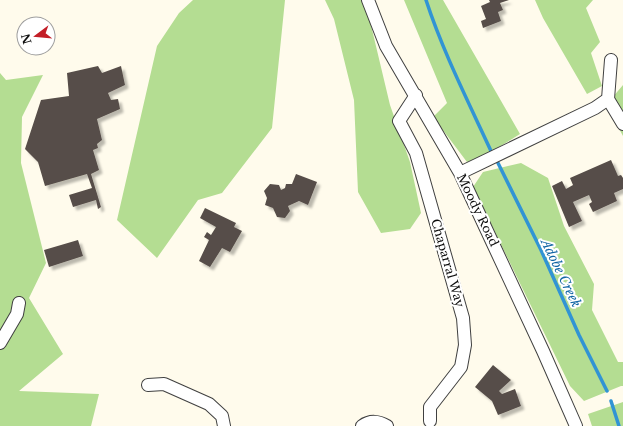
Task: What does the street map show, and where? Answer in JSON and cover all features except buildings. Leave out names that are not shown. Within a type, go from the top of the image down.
[{"type":"street","name":"Moody Road","points":[[368,0],[386,46],[416,95],[460,174],[524,309],[576,426]]},
{"type":"street","points":[[611,60],[608,99],[623,124]]},
{"type":"street","name":"Chaparral Way","points":[[416,95],[399,121],[416,153],[432,206],[463,318],[465,345],[461,367],[430,407],[430,424]]},
{"type":"street","points":[[460,174],[595,108],[608,99]]},
{"type":"street","points":[[0,343],[17,314],[19,303]]},
{"type":"street","points":[[148,385],[164,384],[209,404],[222,416],[224,426]]},
{"type":"street","points":[[362,426],[367,422],[380,422],[387,426]]},
{"type":"green space","points":[[193,0],[285,0],[272,128],[222,193],[198,200],[157,258],[117,220],[157,46],[179,13]]},
{"type":"green space","points":[[325,0],[365,0],[390,105],[410,162],[421,213],[410,229],[381,233],[358,192],[354,100],[334,19]]},
{"type":"green space","points":[[404,0],[443,0],[520,134],[483,157],[467,162],[433,117],[447,103]]},
{"type":"green space","points":[[535,0],[593,0],[586,8],[600,42],[591,53],[602,86],[587,94],[543,18]]},
{"type":"green space","points":[[0,73],[6,80],[43,75],[22,117],[21,163],[46,263],[29,298],[63,354],[19,391],[99,394],[91,426],[0,426]]},
{"type":"green space","points":[[623,85],[623,136],[606,105]]},
{"type":"green space","points":[[521,163],[548,178],[564,226],[594,284],[592,310],[618,362],[623,362],[623,386],[584,401],[570,386],[473,187],[483,172]]},
{"type":"green space","points":[[623,402],[623,426],[592,426],[588,414]]},
{"type":"waterway","name":"Adobe Creek","points":[[426,0],[448,57],[491,151]]},
{"type":"waterway","name":"Adobe Creek","points":[[498,163],[541,250],[579,335],[607,391]]},
{"type":"waterway","name":"Adobe Creek","points":[[611,401],[619,426]]}]
